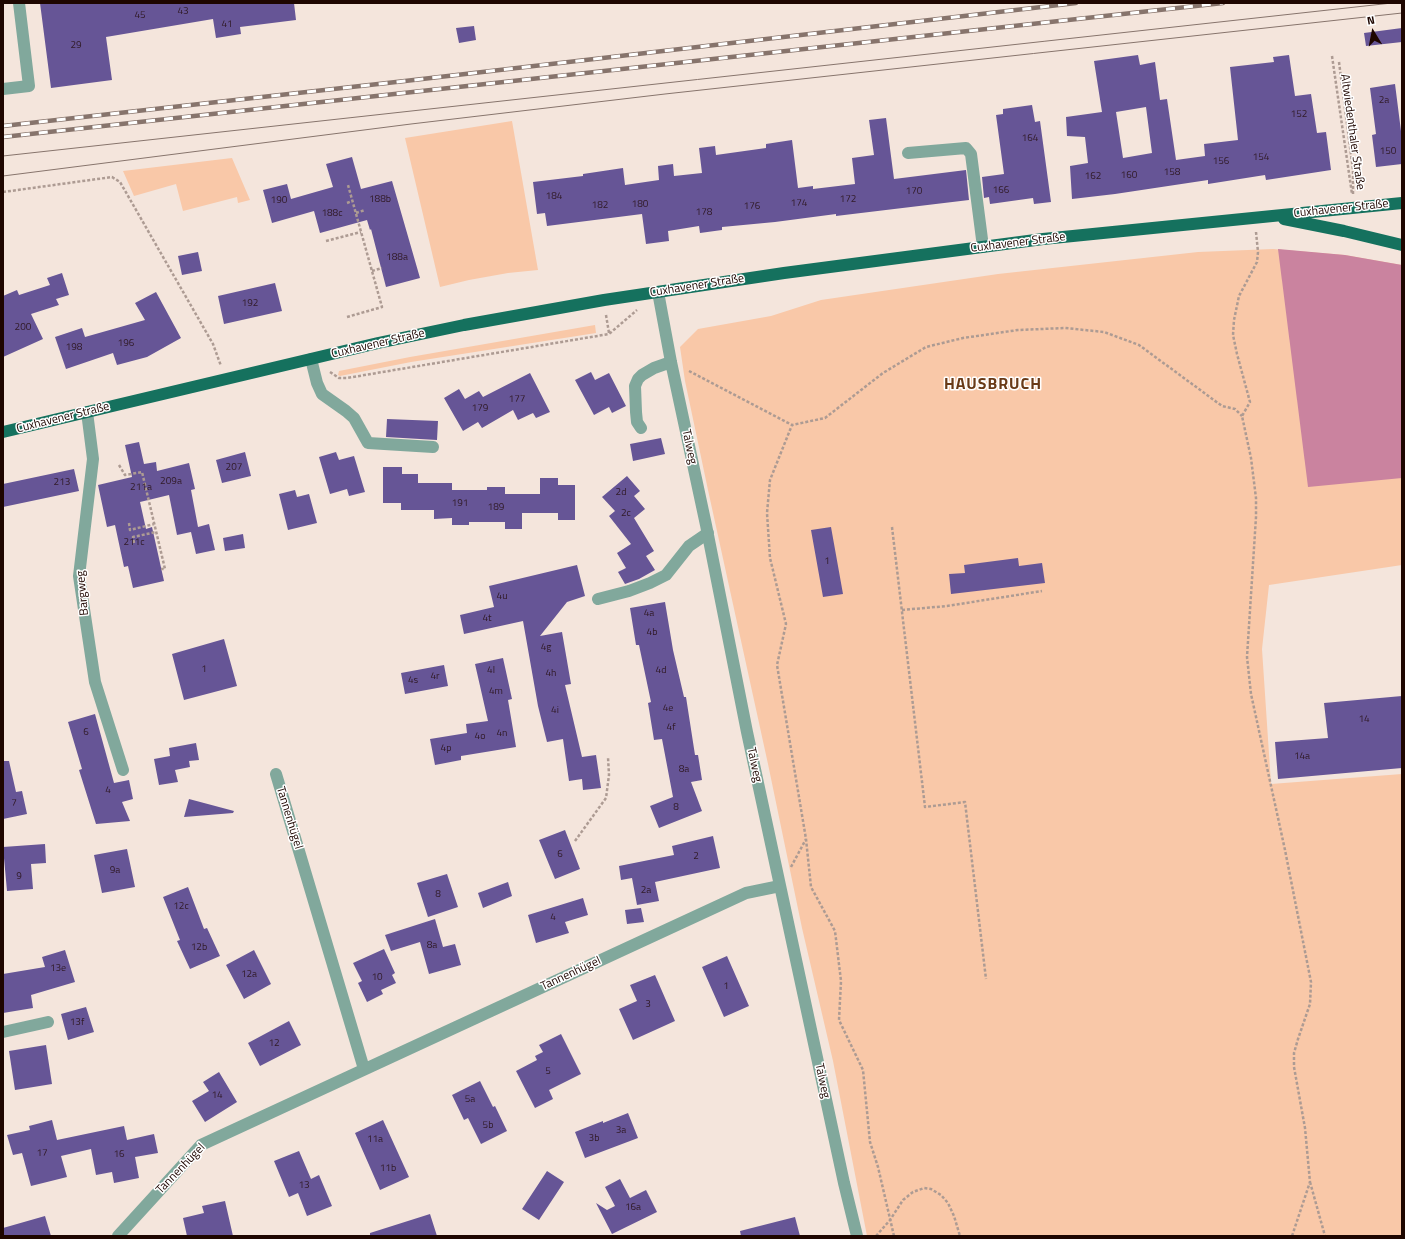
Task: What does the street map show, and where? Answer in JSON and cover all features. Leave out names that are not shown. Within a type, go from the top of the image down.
[{"type":"main road","name":"Cuxhavener Straße","points":[[3,432],[311,359],[464,325],[604,300],[784,273],[1043,239],[1402,203]]},
{"type":"main road","points":[[1271,216],[1402,245]]},
{"type":"street","points":[[3,89],[29,86],[19,3]]},
{"type":"street","points":[[908,154],[966,148],[972,154],[983,247]]},
{"type":"street","name":"Talweg","points":[[658,292],[670,362],[708,533],[747,732],[856,1236]]},
{"type":"street","points":[[311,359],[317,383],[322,394],[354,418],[368,443],[433,448]]},
{"type":"street","points":[[641,428],[637,422],[636,412],[635,386],[638,379],[642,374],[670,362]]},
{"type":"street","name":"Bargweg","points":[[87,412],[93,459],[79,576],[95,682],[123,770]]},
{"type":"street","points":[[598,599],[629,591],[666,575],[689,546],[708,533]]},
{"type":"street","name":"Tannenhügel","points":[[276,774],[364,1069]]},
{"type":"street","name":"Tannenhügel","points":[[118,1236],[201,1145],[746,893],[780,886]]},
{"type":"street","points":[[3,1032],[48,1022]]},
{"type":"path","name":"Altwiedenthaler Straße","points":[[1332,56],[1354,208]]},
{"type":"path","name":"Altwiedenthaler Straße","points":[[1339,62],[1353,170],[1354,208]]},
{"type":"path","points":[[3,192],[112,178],[120,182],[213,344],[226,379]]},
{"type":"path","points":[[347,317],[382,307],[348,185]]},
{"type":"path","points":[[347,203],[352,201]]},
{"type":"path","points":[[356,213],[364,210]]},
{"type":"path","points":[[1242,416],[1250,402],[1237,354],[1234,335],[1234,320],[1239,296],[1257,262],[1258,252],[1254,218]]},
{"type":"path","points":[[326,241],[361,232]]},
{"type":"path","points":[[372,271],[382,268]]},
{"type":"path","points":[[311,359],[339,378],[347,378],[609,334],[658,292]]},
{"type":"path","points":[[604,300],[609,334]]},
{"type":"path","points":[[670,362],[792,425],[825,418],[883,373],[926,347],[963,338],[1018,330],[1065,328],[1104,332],[1139,345],[1222,406],[1235,409],[1242,416],[1251,458],[1256,498],[1247,657],[1251,694],[1285,850],[1311,982],[1310,1004],[1294,1053],[1294,1067],[1305,1128],[1310,1182],[1325,1236]]},
{"type":"path","points":[[792,425],[770,480],[767,513],[770,558],[786,624],[777,665],[806,839],[811,887],[835,931],[841,981],[839,1020],[863,1070],[870,1142],[878,1167],[894,1236]]},
{"type":"path","points":[[119,465],[125,475],[142,472],[165,569],[161,569]]},
{"type":"path","points":[[141,488],[146,487]]},
{"type":"path","points":[[129,522],[130,530],[154,524]]},
{"type":"path","points":[[892,527],[925,807],[965,802],[986,979]]},
{"type":"path","points":[[134,543],[133,537],[156,532]]},
{"type":"path","points":[[902,610],[947,606],[1042,592]]},
{"type":"path","points":[[575,841],[606,798],[609,775],[608,757]]},
{"type":"path","points":[[780,886],[806,839]]},
{"type":"path","points":[[1292,1236],[1310,1182]]},
{"type":"path","points":[[876,1236],[890,1220],[903,1200],[913,1192],[924,1188],[931,1189],[941,1195],[948,1203],[960,1236]]},
{"type":"shaded area","points":[[512,121],[538,270],[508,273],[440,287],[405,138]]},
{"type":"shaded area","points":[[232,158],[250,200],[238,203],[237,197],[183,211],[176,184],[134,196],[123,171]]},
{"type":"shaded area","points":[[1273,249],[1345,255],[1402,265],[1402,565],[1269,585],[1262,649],[1271,784],[1402,774],[1402,1236],[867,1236],[833,1061],[802,928],[708,490],[685,381],[680,347],[698,329],[771,316],[821,300],[998,274],[1198,252]]},
{"type":"shaded area","points":[[1278,249],[1345,255],[1402,265],[1402,478],[1308,487]]},
{"type":"shaded area","points":[[595,325],[596,333],[411,362],[340,376],[338,375],[339,371],[410,357]]},
{"type":"building","points":[[40,3],[294,3],[296,20],[240,27],[241,34],[216,38],[213,19],[106,37],[112,80],[51,88]]},
{"type":"building","points":[[474,26],[476,40],[459,43],[456,28]]},
{"type":"building","points":[[1402,28],[1402,42],[1366,46],[1364,33]]},
{"type":"building","points":[[1138,55],[1140,65],[1155,62],[1160,100],[1167,99],[1176,160],[1205,156],[1204,144],[1238,140],[1230,67],[1274,62],[1273,57],[1289,55],[1295,96],[1311,94],[1317,133],[1326,132],[1331,170],[1266,180],[1265,175],[1208,184],[1208,180],[1072,199],[1070,166],[1088,163],[1085,137],[1067,136],[1066,117],[1102,112],[1094,61]],"holes":[[[1146,107],[1152,153],[1123,158],[1116,112]]]},
{"type":"building","points":[[1395,84],[1402,139],[1402,164],[1376,167],[1372,135],[1376,134],[1370,88]]},
{"type":"building","points":[[1032,105],[1035,122],[1040,121],[1051,202],[1034,204],[1033,198],[990,204],[989,197],[984,198],[982,177],[1004,174],[996,115],[1003,114],[1003,109]]},
{"type":"building","points":[[886,118],[894,179],[966,170],[969,200],[836,216],[836,214],[722,227],[722,230],[700,233],[699,226],[668,231],[669,241],[646,244],[642,214],[547,226],[545,213],[537,214],[533,182],[583,176],[583,174],[623,168],[625,185],[659,180],[658,166],[673,164],[674,176],[702,173],[699,148],[715,146],[716,155],[766,148],[766,144],[792,140],[798,188],[813,186],[813,189],[855,184],[852,158],[874,155],[869,120]]},
{"type":"building","points":[[352,157],[361,189],[392,181],[420,278],[386,287],[371,229],[370,230],[367,220],[320,233],[314,211],[272,223],[263,190],[287,184],[291,199],[333,187],[326,164]]},
{"type":"building","points":[[198,252],[202,271],[182,275],[178,256]]},
{"type":"building","points":[[62,273],[69,295],[56,299],[59,305],[31,314],[43,339],[3,357],[3,296],[17,290],[19,295],[50,285],[47,278]]},
{"type":"building","points":[[275,283],[282,311],[224,324],[218,296]]},
{"type":"building","points":[[156,292],[181,338],[147,357],[117,365],[113,353],[66,369],[55,337],[82,328],[85,337],[145,320],[135,303]]},
{"type":"building","points":[[591,372],[595,380],[609,373],[626,406],[612,413],[609,407],[594,415],[575,380]]},
{"type":"building","points":[[530,373],[550,412],[536,418],[533,413],[518,420],[513,410],[482,428],[478,422],[463,431],[444,398],[459,389],[465,399],[479,391],[483,397]]},
{"type":"building","points":[[387,419],[438,421],[437,440],[386,437]]},
{"type":"building","points":[[661,438],[665,454],[633,461],[630,444]]},
{"type":"building","points":[[139,442],[144,464],[156,462],[157,471],[189,463],[195,489],[191,490],[198,527],[209,524],[215,550],[196,554],[191,532],[177,535],[169,495],[140,502],[146,529],[152,527],[164,581],[133,588],[128,566],[124,567],[115,525],[107,527],[98,485],[132,477],[125,445]]},
{"type":"building","points":[[245,452],[251,476],[222,483],[216,460]]},
{"type":"building","points":[[336,452],[339,460],[354,456],[365,492],[349,496],[347,489],[330,494],[319,457]]},
{"type":"building","points":[[383,467],[402,467],[402,474],[418,474],[418,483],[452,483],[452,490],[487,490],[487,487],[505,487],[505,494],[540,494],[540,478],[558,478],[558,485],[575,485],[575,520],[558,520],[558,513],[522,513],[522,529],[505,529],[505,522],[469,522],[469,525],[452,525],[452,518],[434,519],[434,510],[401,510],[401,503],[383,503]]},
{"type":"building","points":[[74,469],[79,491],[3,507],[3,484]]},
{"type":"building","points":[[627,476],[640,491],[634,496],[645,509],[634,518],[654,551],[646,556],[655,570],[639,579],[625,584],[618,572],[626,568],[617,553],[631,544],[609,516],[615,511],[602,497]]},
{"type":"building","points":[[295,490],[297,497],[309,494],[317,523],[288,530],[279,494]]},
{"type":"building","points":[[831,527],[843,594],[823,597],[811,530]]},
{"type":"building","points":[[243,534],[245,548],[225,551],[223,538]]},
{"type":"building","points":[[1018,558],[1019,566],[1042,563],[1045,583],[951,594],[949,574],[965,573],[964,565]]},
{"type":"building","points":[[577,565],[585,596],[567,602],[540,636],[562,632],[571,684],[565,685],[582,757],[596,755],[601,788],[583,790],[582,779],[569,781],[563,739],[547,742],[538,706],[523,621],[464,634],[460,615],[494,607],[489,586]]},
{"type":"building","points":[[665,602],[673,650],[684,697],[686,697],[695,755],[698,755],[702,780],[691,782],[702,811],[659,828],[650,806],[673,797],[662,739],[654,740],[648,703],[651,702],[639,645],[636,645],[630,608]]},
{"type":"building","points":[[224,639],[237,686],[184,700],[172,654]]},
{"type":"building","points":[[503,658],[512,699],[508,700],[516,747],[461,756],[461,760],[435,765],[430,739],[467,733],[466,724],[488,721],[475,664]]},
{"type":"building","points":[[444,665],[448,686],[405,694],[401,673]]},
{"type":"building","points":[[1402,696],[1402,768],[1278,779],[1275,742],[1328,738],[1324,703]]},
{"type":"building","points":[[95,714],[114,783],[129,780],[133,799],[122,802],[130,821],[96,824],[79,770],[82,769],[68,722]]},
{"type":"building","points":[[196,743],[199,760],[189,761],[190,767],[175,770],[178,782],[159,785],[154,759],[170,756],[169,748]]},
{"type":"building","points":[[3,761],[9,761],[16,792],[22,791],[27,814],[3,819]]},
{"type":"building","points":[[189,799],[234,811],[233,813],[184,817]]},
{"type":"building","points":[[565,830],[580,869],[555,879],[539,840]]},
{"type":"building","points":[[713,836],[720,868],[655,882],[659,901],[637,905],[632,878],[621,880],[619,866],[674,855],[672,846]]},
{"type":"building","points":[[45,844],[46,863],[31,864],[33,889],[7,891],[3,847]]},
{"type":"building","points":[[127,849],[135,887],[102,893],[94,855]]},
{"type":"building","points":[[447,874],[458,907],[428,917],[417,883]]},
{"type":"building","points":[[508,882],[512,896],[483,908],[478,893]]},
{"type":"building","points":[[188,887],[204,929],[207,928],[220,956],[190,969],[177,941],[180,940],[163,897]]},
{"type":"building","points":[[583,898],[588,915],[565,922],[569,933],[536,943],[528,915]]},
{"type":"building","points":[[641,908],[644,922],[627,924],[625,910]]},
{"type":"building","points":[[435,919],[443,947],[455,944],[461,965],[429,974],[420,942],[391,951],[385,935]]},
{"type":"building","points":[[384,949],[395,973],[392,975],[396,983],[381,990],[383,994],[367,1002],[358,983],[362,981],[353,963]]},
{"type":"building","points":[[65,950],[75,982],[31,995],[33,1008],[3,1013],[3,974],[45,967],[42,957]]},
{"type":"building","points":[[254,950],[271,984],[244,999],[226,965]]},
{"type":"building","points":[[727,956],[749,1006],[724,1017],[702,967]]},
{"type":"building","points":[[655,975],[675,1021],[633,1040],[619,1009],[637,1001],[630,985]]},
{"type":"building","points":[[86,1007],[94,1032],[68,1040],[61,1014]]},
{"type":"building","points":[[289,1021],[301,1045],[260,1066],[248,1043]]},
{"type":"building","points":[[561,1034],[581,1074],[549,1090],[553,1099],[535,1108],[516,1071],[537,1060],[535,1056],[543,1052],[539,1045]]},
{"type":"building","points":[[46,1045],[52,1084],[15,1090],[9,1051]]},
{"type":"building","points":[[219,1072],[237,1102],[205,1122],[192,1101],[209,1091],[203,1082]]},
{"type":"building","points":[[480,1081],[493,1107],[495,1106],[507,1131],[481,1144],[468,1118],[464,1120],[452,1095]]},
{"type":"building","points":[[628,1113],[638,1138],[585,1158],[575,1132]]},
{"type":"building","points":[[52,1120],[57,1140],[124,1126],[127,1140],[154,1134],[158,1153],[135,1157],[139,1178],[114,1183],[112,1172],[96,1175],[91,1149],[61,1156],[67,1177],[31,1186],[22,1153],[13,1155],[7,1135],[30,1130],[29,1126]]},
{"type":"building","points":[[383,1120],[409,1177],[380,1190],[355,1133]]},
{"type":"building","points":[[299,1151],[311,1179],[319,1175],[332,1206],[307,1216],[298,1193],[289,1197],[274,1161]]},
{"type":"building","points":[[547,1171],[564,1182],[539,1220],[522,1209]]},
{"type":"building","points":[[620,1179],[630,1198],[646,1190],[657,1212],[612,1234],[596,1203],[607,1210],[615,1206],[605,1187]]},
{"type":"building","points":[[225,1201],[233,1236],[187,1236],[183,1218],[204,1213],[202,1206]]},
{"type":"building","points":[[430,1214],[437,1236],[370,1236],[370,1233]]},
{"type":"building","points":[[45,1216],[51,1236],[3,1236],[3,1228]]},
{"type":"building","points":[[795,1217],[800,1236],[741,1236],[740,1231]]},
{"type":"tram line","points":[[3,156],[1392,3]]},
{"type":"tram line","points":[[3,176],[411,124],[665,94],[1402,13]]},
{"type":"railway","points":[[3,126],[1076,3]]},
{"type":"railway","points":[[3,137],[1223,3]]},
{"type":"district","name":"HAUSBRUCH","points":[[993,385]]}]
